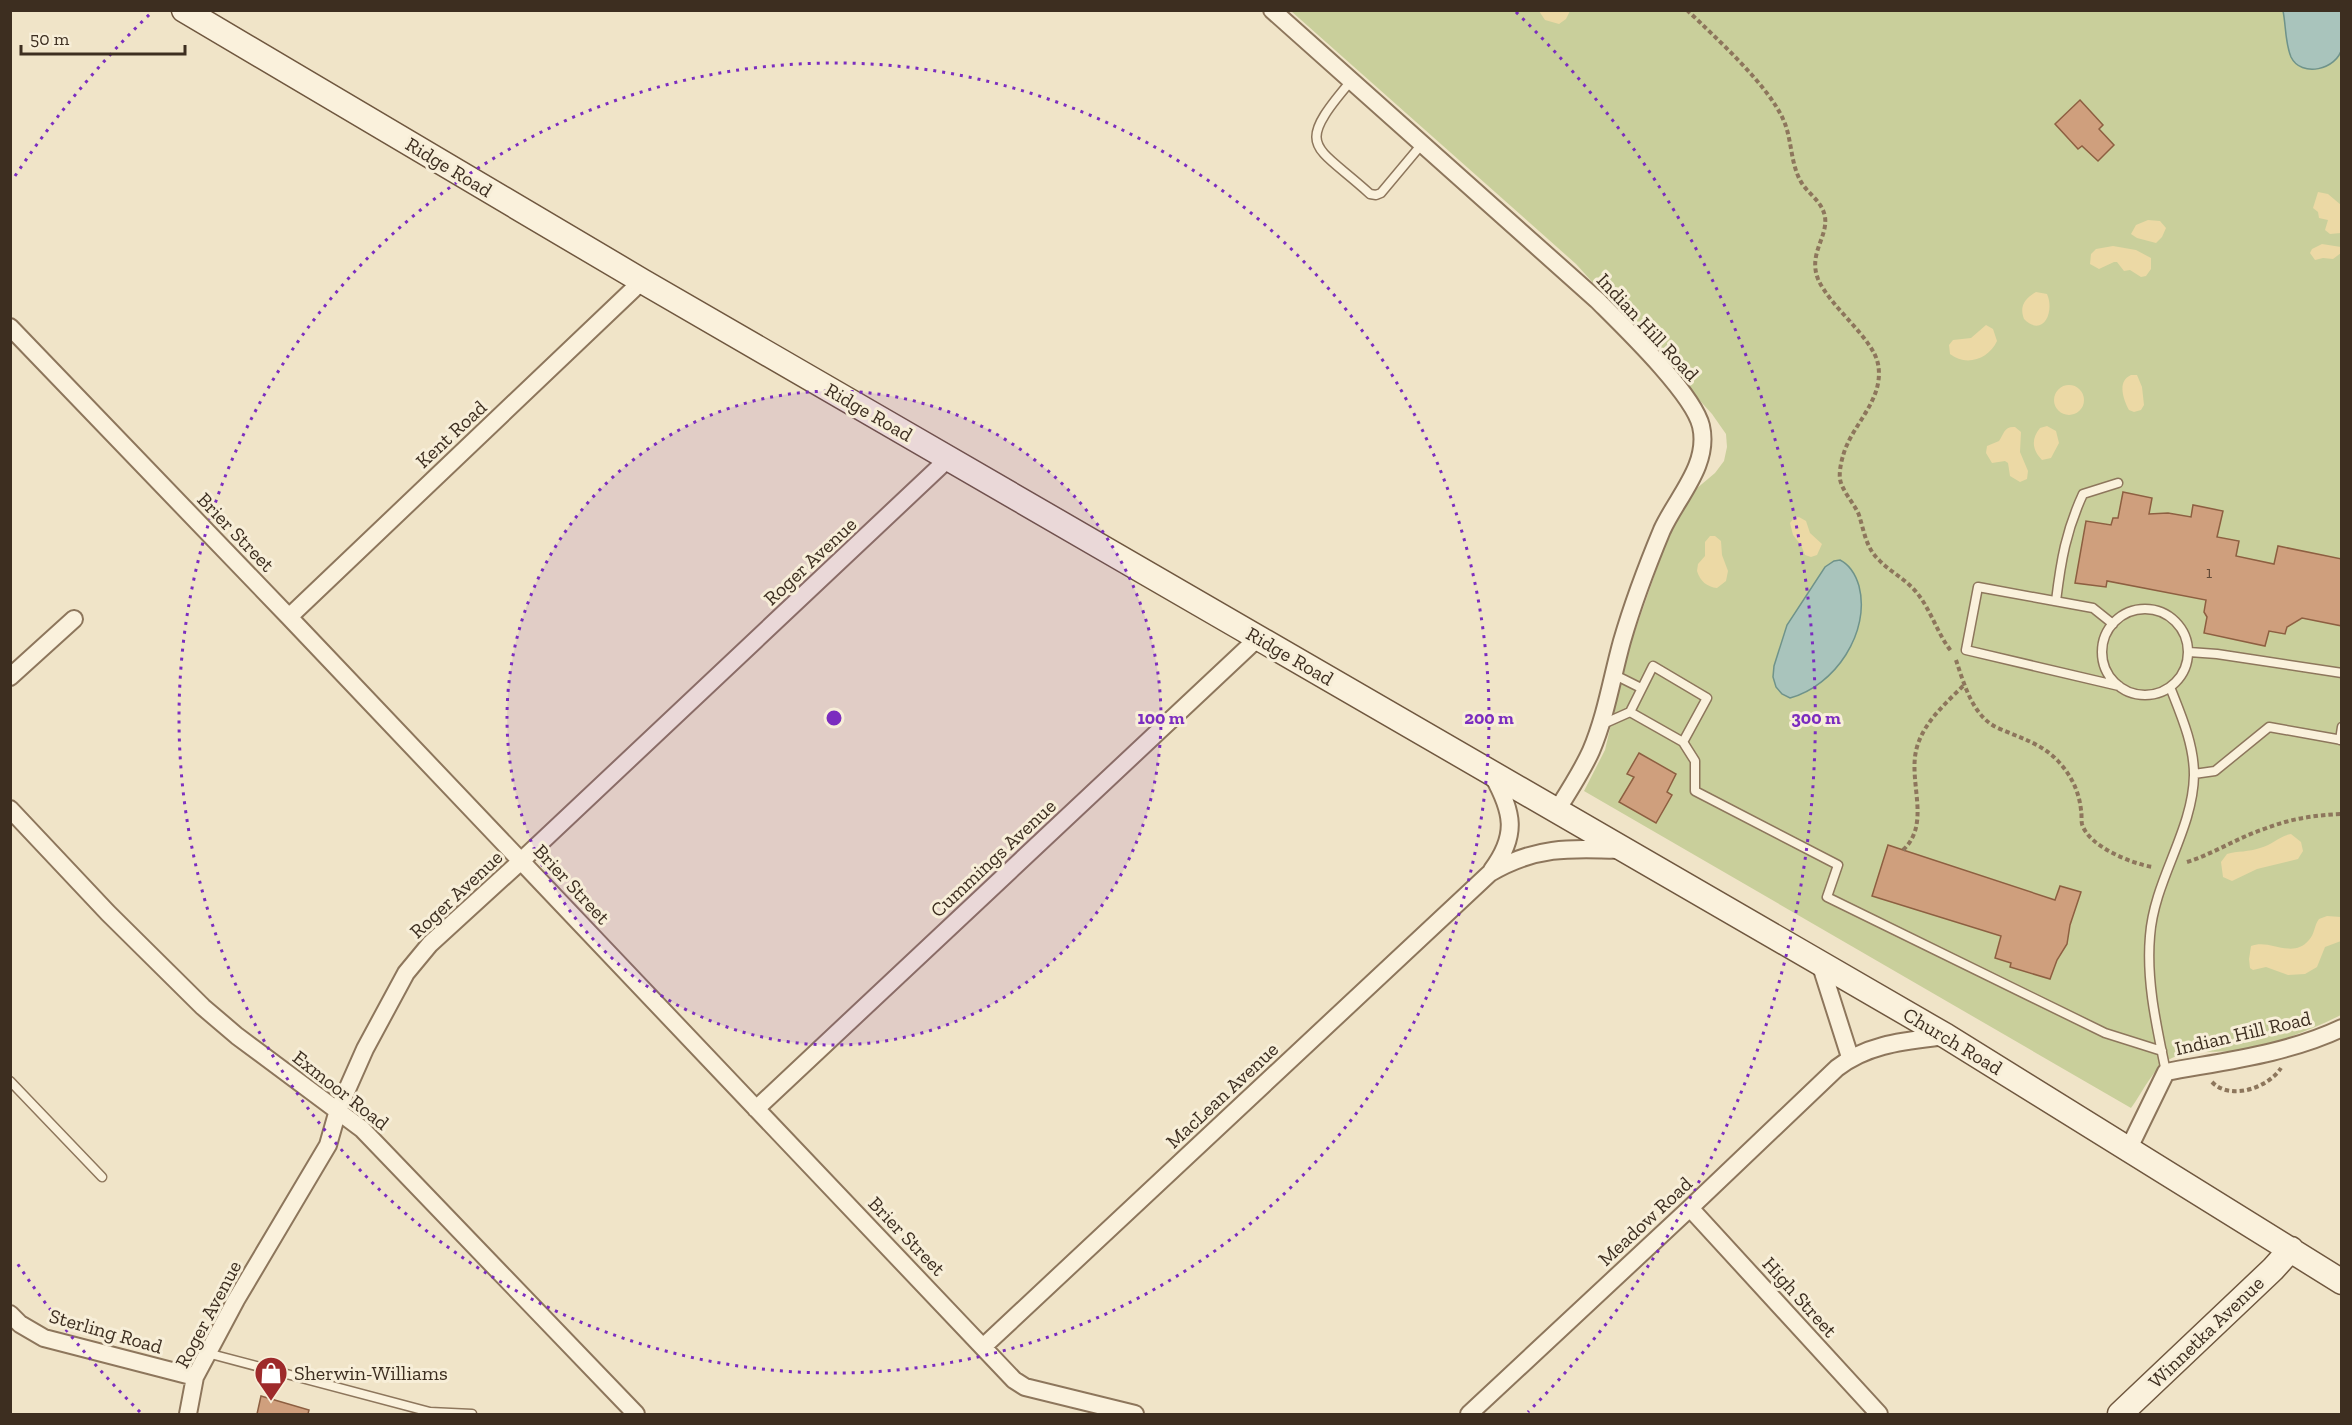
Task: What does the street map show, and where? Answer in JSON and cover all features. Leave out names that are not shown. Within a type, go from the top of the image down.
[{"type":"street","name":"Ridge Road","points":[[184,10],[642,281],[1557,810]]},
{"type":"street","name":"Indian Hill Road","points":[[1272,10],[1597,300],[1641,344],[1693,406],[1701,425],[1703,443],[1699,462],[1663,528],[1634,602],[1591,750],[1557,810]]},
{"type":"street","name":"Kent Road","points":[[289,617],[642,281]]},
{"type":"street","name":"Brier Street","points":[[10,327],[289,617],[1014,1380],[1025,1387],[1135,1414]]},
{"type":"street","name":"Roger Avenue","points":[[188,1414],[195,1377],[328,1145],[338,1110],[364,1049],[406,973],[430,944],[949,458]]},
{"type":"street","points":[[10,677],[74,619]]},
{"type":"street","name":"Cummings Avenue","points":[[756,1109],[1258,638]]},
{"type":"street","name":"MacLean Avenue","points":[[984,1346],[1490,873],[1502,856],[1511,826],[1503,794],[1491,773]]},
{"type":"street","name":"Exmoor Road","points":[[10,809],[108,913],[196,1000],[237,1036],[362,1129],[636,1414]]},
{"type":"street","name":"Church Road","points":[[1557,810],[1946,1035],[2342,1282]]},
{"type":"street","name":"MacLean Avenue","points":[[1490,873],[1512,860],[1535,853],[1562,849],[1623,850]]},
{"type":"street","points":[[1820,963],[1851,1057]]},
{"type":"street","name":"Indian Hill Road","points":[[2129,1148],[2166,1072],[2292,1047],[2319,1039],[2342,1028]]},
{"type":"street","name":"Meadow Road","points":[[1469,1414],[1837,1068],[1851,1057],[1885,1044],[1946,1035]]},
{"type":"street","name":"High Street","points":[[1690,1208],[1878,1414]]},
{"type":"street","name":"Winnetka Avenue","points":[[2120,1414],[2273,1269],[2291,1249]]},
{"type":"street","name":"Sterling Road","points":[[10,1314],[20,1324],[44,1338],[195,1377]]},
{"type":"lane","points":[[1351,81],[1323,116],[1316,130],[1315,138],[1319,149],[1328,159],[1370,194],[1376,195],[1381,193],[1422,144]]},
{"type":"lane","points":[[2056,601],[2062,553],[2083,494],[2118,483]]},
{"type":"lane","points":[[2113,624],[2093,608],[1978,587],[1966,650],[2119,686]]},
{"type":"lane","points":[[2155,610],[2175,621],[2183,630],[2189,652],[2187,666],[2180,678],[2170,687],[2145,696],[2131,693],[2109,676],[2103,663],[2102,649],[2105,636],[2113,624],[2132,611],[2155,610]]},
{"type":"lane","points":[[2189,652],[2217,654],[2342,674]]},
{"type":"lane","points":[[1599,725],[1630,712],[1653,666],[1707,698],[1683,742]]},
{"type":"lane","points":[[1613,674],[1641,688]]},
{"type":"lane","points":[[2166,1072],[2151,989],[2150,936],[2156,902],[2166,869],[2191,801],[2194,774],[2187,731],[2170,687]]},
{"type":"lane","points":[[1630,712],[1683,742],[1695,761],[1695,791],[1838,865],[1827,897],[2105,1033],[2162,1051]]},
{"type":"lane","points":[[2194,774],[2215,771],[2269,727],[2341,740],[2342,727]]},
{"type":"lane","points":[[10,1081],[102,1177]]},
{"type":"lane","points":[[207,1353],[430,1412],[472,1414]]},
{"type":"path","points":[[1687,10],[1770,97],[1784,120],[1794,163],[1801,181],[1820,203],[1825,219],[1816,249],[1818,278],[1842,314],[1870,348],[1878,364],[1878,383],[1870,405],[1843,456],[1840,479],[1859,515],[1869,547],[1879,561],[1917,593],[1943,641],[1955,656],[1964,685],[1985,719],[1996,728],[2032,741],[2059,762],[2073,780],[2079,796],[2082,825],[2090,836],[2104,850],[2142,866],[2166,869],[2205,857],[2263,829],[2295,819],[2342,814]]},
{"type":"path","points":[[1903,850],[1917,823],[1914,768],[1916,748],[1923,731],[1935,715],[1964,685]]},
{"type":"green space","points":[[1291,11],[2341,11],[2341,1015],[2301,1033],[2260,1046],[2231,1051],[2193,1052],[2172,1058],[2159,1067],[2131,1108],[1584,791],[1605,750],[1628,651],[1663,551],[1681,511],[1696,489],[1715,473],[1724,461],[1727,447],[1726,434],[1712,414],[1576,264]]},
{"type":"sand","points":[[1539,11],[1570,11],[1566,19],[1559,24],[1545,20]]},
{"type":"sand","points":[[2318,192],[2328,194],[2341,205],[2341,233],[2330,234],[2325,230],[2328,220],[2319,218],[2318,212],[2313,208]]},
{"type":"sand","points":[[2148,220],[2160,221],[2166,228],[2156,243],[2131,234],[2136,225]]},
{"type":"sand","points":[[2322,244],[2341,247],[2341,253],[2333,259],[2315,260],[2310,253],[2312,249]]},
{"type":"sand","points":[[2113,246],[2136,250],[2151,258],[2151,269],[2146,276],[2141,277],[2130,270],[2124,271],[2117,262],[2099,269],[2090,264],[2091,254],[2096,249]]},
{"type":"sand","points":[[2036,292],[2047,294],[2049,301],[2046,320],[2037,326],[2024,319],[2022,310],[2026,300]]},
{"type":"sand","points":[[1986,325],[1993,329],[1997,341],[1989,352],[1970,360],[1956,358],[1950,354],[1949,345],[1953,340],[1971,338]]},
{"type":"sand","points":[[2131,375],[2137,375],[2142,387],[2144,405],[2141,410],[2134,412],[2129,410],[2122,391],[2124,381]]},
{"type":"sand","points":[[2069,385],[2080,389],[2084,400],[2080,411],[2069,415],[2058,411],[2054,400],[2058,389]]},
{"type":"sand","points":[[2047,426],[2056,431],[2059,443],[2051,458],[2042,460],[2036,452],[2034,440],[2040,428]]},
{"type":"sand","points":[[2015,427],[2021,432],[2020,452],[2028,471],[2027,479],[2020,482],[2010,476],[2008,463],[2005,461],[1992,463],[1986,453],[1987,446],[1999,441],[2006,429]]},
{"type":"sand","points":[[1799,517],[1806,521],[1810,533],[1822,544],[1817,555],[1811,557],[1805,555],[1793,535],[1790,523],[1794,518]]},
{"type":"sand","points":[[1710,536],[1715,536],[1721,541],[1722,555],[1728,571],[1726,581],[1717,588],[1704,583],[1697,571],[1698,564],[1705,556],[1705,542]]},
{"type":"sand","points":[[2291,834],[2301,842],[2303,851],[2298,859],[2257,869],[2232,881],[2223,877],[2221,862],[2227,854],[2260,848]]},
{"type":"sand","points":[[2327,916],[2341,917],[2341,941],[2325,947],[2317,967],[2305,974],[2288,975],[2266,967],[2253,970],[2250,968],[2251,946],[2266,944],[2288,949],[2302,946],[2311,938],[2319,919]]},
{"type":"water","points":[[2283,11],[2341,11],[2343,39],[2339,56],[2333,62],[2318,69],[2302,68],[2296,64],[2288,46]]},
{"type":"water","points":[[1840,560],[1852,571],[1859,586],[1860,621],[1854,638],[1846,655],[1835,669],[1806,692],[1790,698],[1776,687],[1773,677],[1774,666],[1787,625],[1825,567]]},
{"type":"building","points":[[2080,100],[2103,125],[2099,129],[2114,145],[2098,161],[2082,146],[2078,149],[2055,124]]},
{"type":"building","points":[[2123,492],[2152,498],[2149,514],[2168,513],[2191,517],[2193,505],[2223,511],[2217,537],[2239,541],[2236,556],[2274,564],[2278,546],[2342,559],[2342,626],[2302,618],[2287,627],[2285,634],[2269,631],[2265,646],[2204,633],[2207,617],[2204,612],[2206,600],[2107,581],[2106,587],[2075,583],[2086,521],[2111,525],[2113,518],[2118,518]]},
{"type":"building","points":[[1639,753],[1676,774],[1667,792],[1672,795],[1656,823],[1619,802],[1634,777],[1627,774]]},
{"type":"building","points":[[1888,845],[2055,900],[2060,886],[2081,892],[2070,925],[2067,944],[2057,960],[2050,979],[2010,967],[2011,963],[1995,958],[2001,936],[1872,896]]},
{"type":"building","name":"Sherwin-Williams","points":[[261,1396],[309,1410],[308,1414],[257,1414]]},
{"type":"place","name":"Sherwin-Williams","points":[[271,1402]]}]
